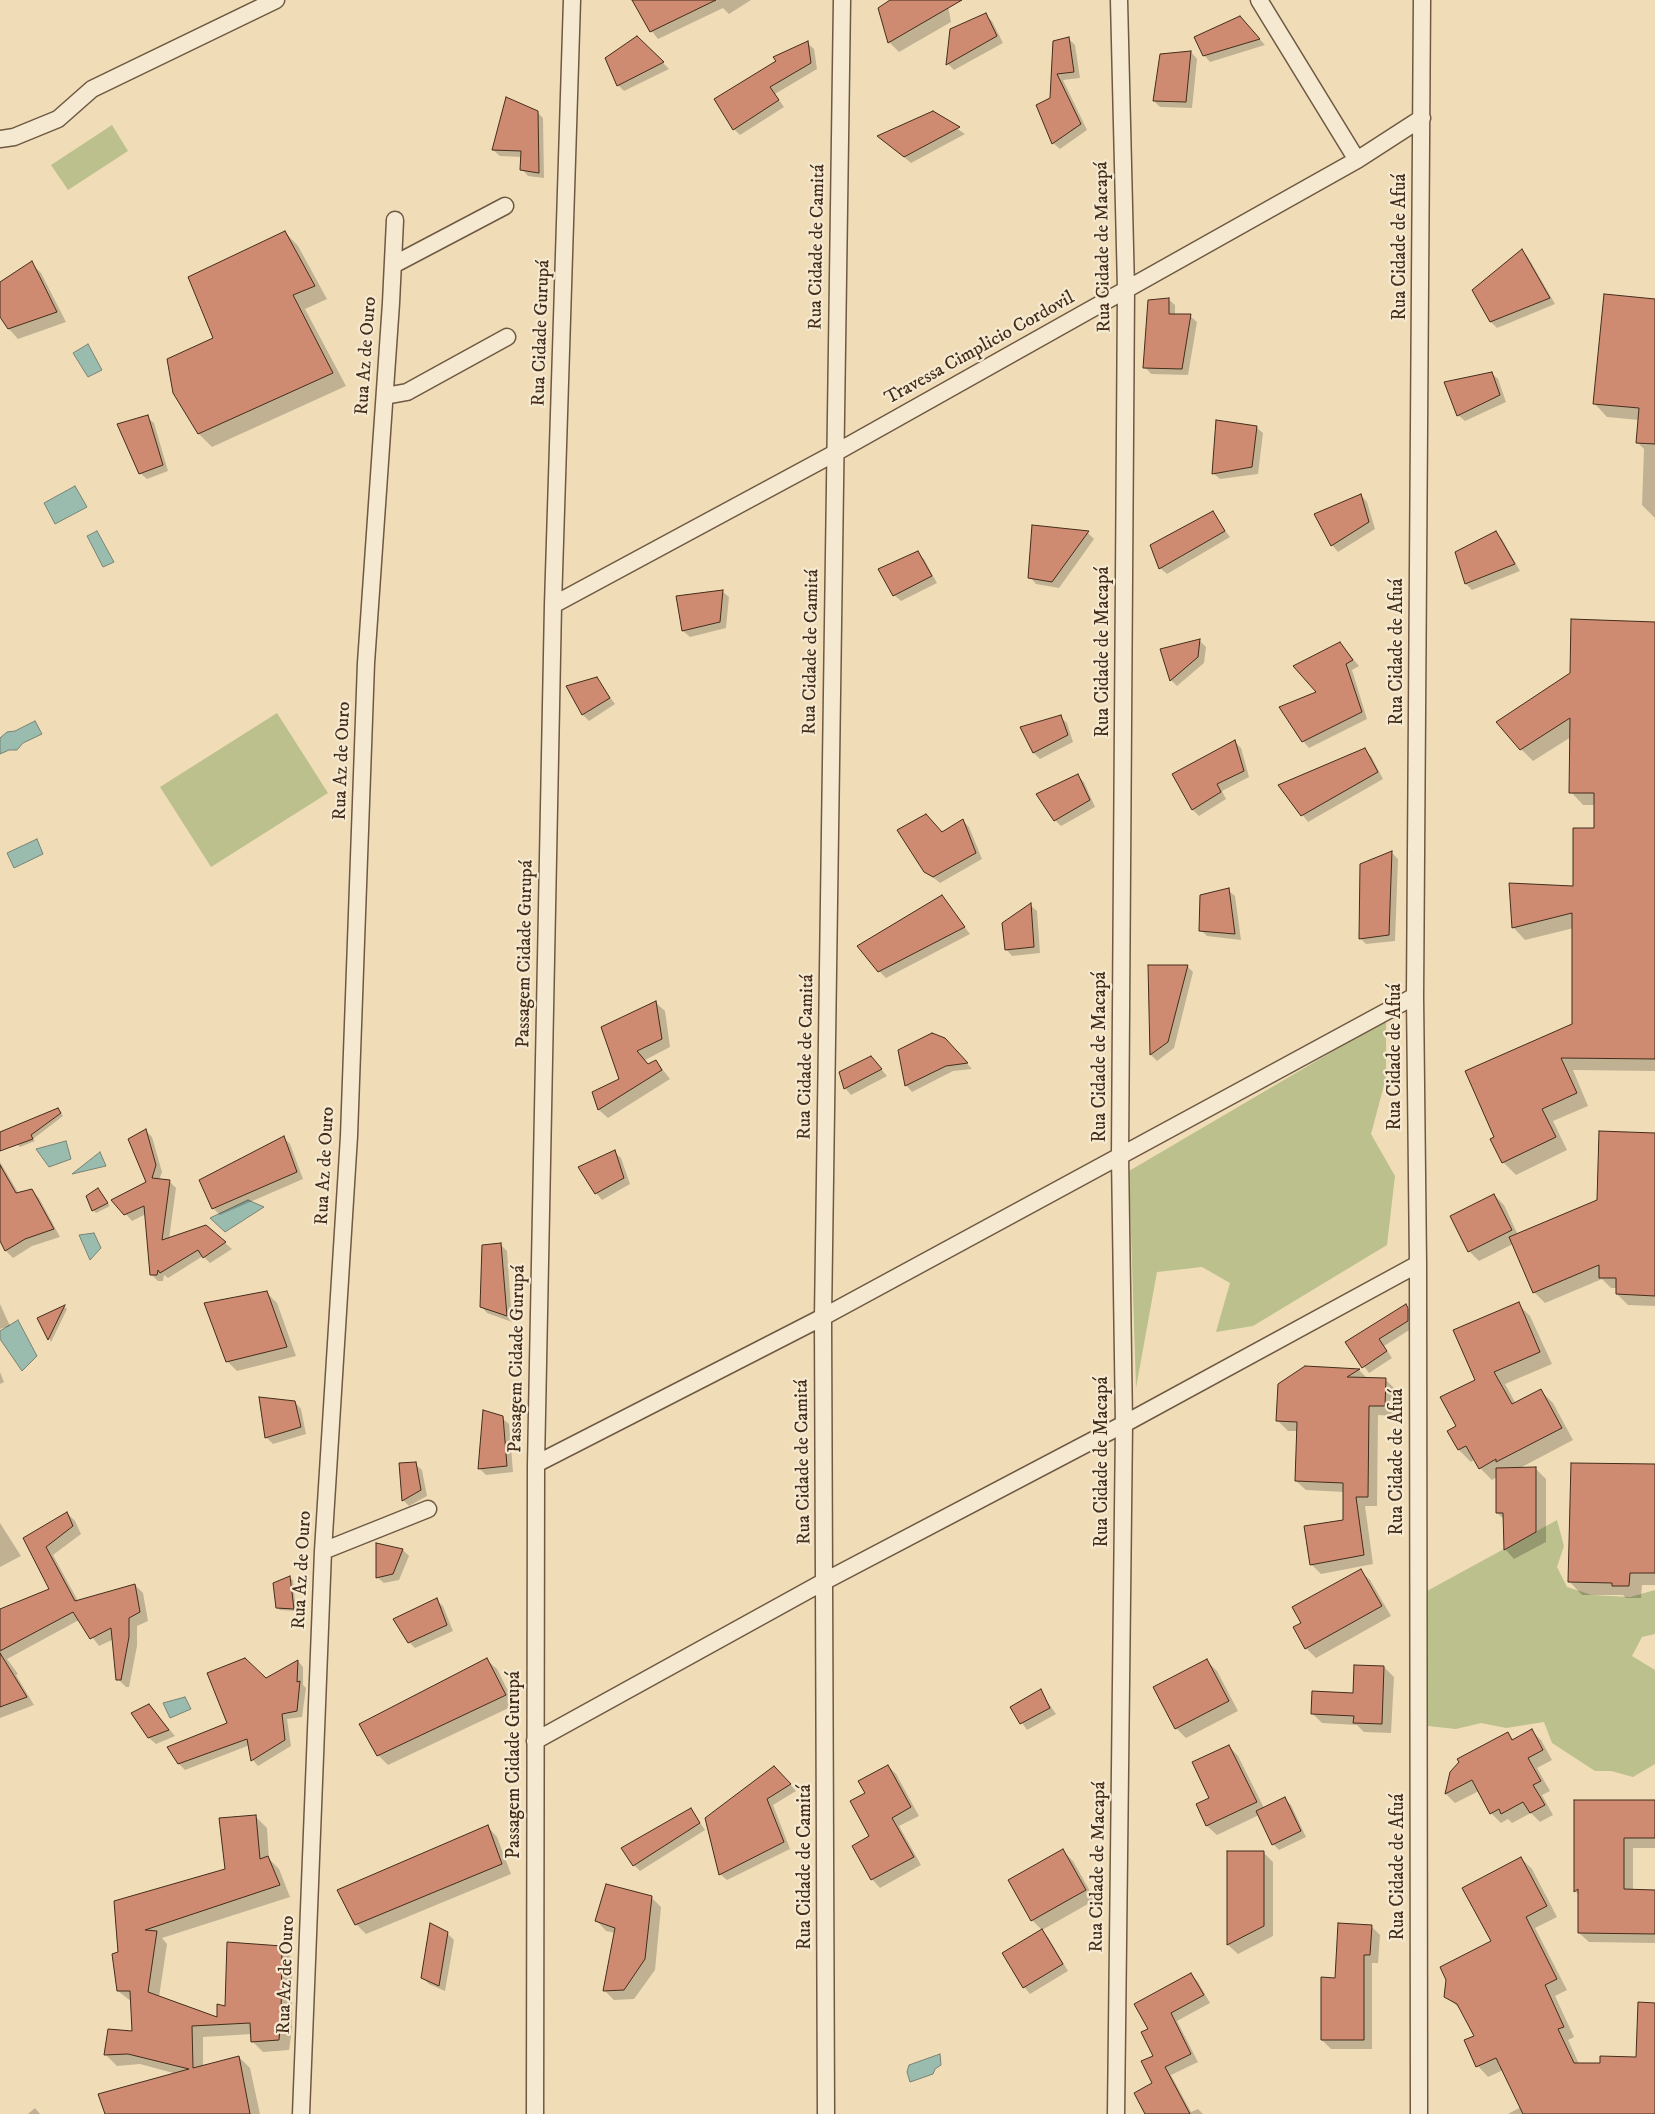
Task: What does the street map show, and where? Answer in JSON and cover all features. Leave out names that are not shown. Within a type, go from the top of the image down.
[{"type":"street","points":[[0,139],[14,136],[58,119],[92,89],[276,0]]},
{"type":"street","name":"Rua Cidade Gurupá","points":[[553,605],[572,0]]},
{"type":"street","name":"Rua Cidade de Camitá","points":[[826,2114],[823,1317],[842,0]]},
{"type":"street","name":"Rua Cidade de Macapá","points":[[1116,2114],[1124,1424],[1120,1156],[1126,289],[1119,0]]},
{"type":"street","points":[[1259,0],[1357,160]]},
{"type":"street","name":"Rua Cidade de Afuá","points":[[1419,2114],[1418,1264],[1415,996],[1422,0]]},
{"type":"street","name":"Travessa Cimplicio Cordovil","points":[[553,605],[835,453],[1357,160],[1422,118]]},
{"type":"street","points":[[393,264],[505,206]]},
{"type":"street","name":"Rua Az de Ouro","points":[[301,2114],[323,1551],[349,1136],[366,663],[385,396],[395,220]]},
{"type":"street","points":[[385,396],[407,392],[507,337]]},
{"type":"street","name":"Passagem Cidade Gurupá","points":[[535,2114],[536,1464],[553,605]]},
{"type":"street","points":[[536,1464],[823,1317],[1415,996]]},
{"type":"street","points":[[535,1741],[825,1581],[1124,1424],[1418,1264]]},
{"type":"street","points":[[323,1551],[428,1509]]},
{"type":"green space","points":[[112,125],[128,151],[68,190],[51,165]]},
{"type":"green space","points":[[277,713],[328,793],[211,867],[160,787]]},
{"type":"green space","points":[[1386,1020],[1386,1078],[1371,1134],[1395,1176],[1387,1245],[1253,1326],[1216,1332],[1230,1283],[1202,1267],[1157,1272],[1136,1388],[1129,1171]]},
{"type":"green space","points":[[1557,1520],[1564,1546],[1557,1567],[1567,1587],[1592,1595],[1630,1597],[1655,1590],[1655,1634],[1642,1637],[1632,1656],[1655,1670],[1655,1764],[1633,1777],[1611,1771],[1595,1771],[1552,1743],[1544,1722],[1506,1728],[1481,1723],[1456,1729],[1428,1726],[1423,1696],[1428,1651],[1425,1624],[1427,1591]]},
{"type":"shaded area","points":[[88,344],[102,370],[88,377],[73,353]]},
{"type":"shaded area","points":[[75,486],[87,507],[55,524],[44,503]]},
{"type":"shaded area","points":[[97,531],[114,562],[103,567],[87,536]]},
{"type":"shaded area","points":[[35,721],[42,734],[23,743],[17,750],[9,750],[0,754],[0,738],[7,732],[15,731]]},
{"type":"shaded area","points":[[37,839],[43,854],[14,868],[7,853]]},
{"type":"shaded area","points":[[66,1141],[71,1159],[49,1167],[36,1149]]},
{"type":"shaded area","points":[[100,1152],[106,1166],[72,1174]]},
{"type":"shaded area","points":[[248,1200],[264,1207],[225,1232],[210,1218]]},
{"type":"shaded area","points":[[94,1233],[101,1248],[90,1260],[79,1235]]},
{"type":"shaded area","points":[[18,1320],[37,1356],[22,1371],[0,1339],[0,1331]]},
{"type":"shaded area","points":[[185,1697],[191,1709],[170,1718],[163,1703]]},
{"type":"shaded area","points":[[940,2054],[941,2065],[935,2069],[933,2074],[910,2082],[907,2072],[909,2065]]},
{"type":"building","points":[[632,0],[716,0],[650,32]]},
{"type":"building","points":[[890,0],[962,0],[888,43],[878,8]]},
{"type":"building","points":[[986,13],[997,36],[946,65],[950,29]]},
{"type":"building","points":[[1240,16],[1260,39],[1203,56],[1194,37]]},
{"type":"building","points":[[637,36],[664,62],[617,86],[605,58]]},
{"type":"building","points":[[1069,37],[1074,72],[1057,74],[1081,124],[1052,144],[1036,105],[1050,98],[1053,41]]},
{"type":"building","points":[[808,41],[811,63],[770,87],[779,100],[733,130],[714,99],[776,61],[773,57]]},
{"type":"building","points":[[1191,51],[1186,102],[1153,101],[1160,54]]},
{"type":"building","points":[[506,97],[538,111],[539,173],[520,170],[521,151],[492,150]]},
{"type":"building","points":[[933,111],[960,127],[904,157],[877,136]]},
{"type":"building","points":[[285,231],[315,286],[293,295],[333,373],[198,434],[173,393],[167,359],[213,338],[188,277]]},
{"type":"building","points":[[1522,249],[1550,298],[1490,322],[1472,290]]},
{"type":"building","points":[[32,261],[57,312],[8,329],[0,317],[0,282]]},
{"type":"building","points":[[1604,294],[1655,299],[1655,444],[1636,443],[1639,408],[1593,404]]},
{"type":"building","points":[[1169,298],[1169,314],[1191,314],[1182,369],[1143,368],[1148,300]]},
{"type":"building","points":[[1492,372],[1500,395],[1457,416],[1444,382]]},
{"type":"building","points":[[148,415],[163,465],[139,474],[117,424]]},
{"type":"building","points":[[1216,420],[1257,426],[1252,467],[1212,474]]},
{"type":"building","points":[[1361,494],[1369,522],[1331,546],[1314,514]]},
{"type":"building","points":[[1213,511],[1225,531],[1159,569],[1150,545]]},
{"type":"building","points":[[1032,525],[1089,531],[1052,582],[1028,578]]},
{"type":"building","points":[[1496,531],[1515,564],[1465,584],[1455,552]]},
{"type":"building","points":[[918,551],[932,576],[893,596],[878,569]]},
{"type":"building","points":[[723,590],[720,622],[682,631],[676,596]]},
{"type":"building","points":[[1571,619],[1655,622],[1655,1059],[1561,1058],[1577,1093],[1542,1109],[1556,1137],[1502,1163],[1490,1139],[1494,1137],[1465,1071],[1572,1024],[1572,913],[1512,928],[1509,883],[1573,886],[1573,828],[1594,828],[1594,793],[1569,793],[1570,718],[1520,750],[1496,722],[1570,673]]},
{"type":"building","points":[[1200,639],[1198,657],[1170,681],[1160,649]]},
{"type":"building","points":[[1340,642],[1353,660],[1346,664],[1362,712],[1302,742],[1279,707],[1316,692],[1293,666]]},
{"type":"building","points":[[597,677],[610,698],[582,715],[566,686]]},
{"type":"building","points":[[1061,715],[1068,735],[1033,753],[1020,727]]},
{"type":"building","points":[[1235,740],[1244,771],[1217,784],[1221,792],[1192,810],[1172,774]]},
{"type":"building","points":[[1365,748],[1378,772],[1301,816],[1278,785]]},
{"type":"building","points":[[1078,774],[1090,800],[1054,821],[1036,794]]},
{"type":"building","points":[[926,814],[942,832],[963,819],[976,853],[933,877],[924,872],[897,830]]},
{"type":"building","points":[[1392,851],[1389,935],[1359,939],[1360,864]]},
{"type":"building","points":[[1229,888],[1235,934],[1199,931],[1200,895]]},
{"type":"building","points":[[942,895],[965,927],[878,972],[857,946]]},
{"type":"building","points":[[1031,903],[1034,947],[1005,950],[1002,923]]},
{"type":"building","points":[[1148,965],[1188,965],[1168,1042],[1150,1055]]},
{"type":"building","points":[[656,1001],[662,1039],[637,1051],[648,1064],[656,1060],[662,1070],[598,1110],[592,1092],[619,1079],[601,1027]]},
{"type":"building","points":[[932,1033],[945,1038],[968,1063],[946,1066],[905,1086],[898,1050]]},
{"type":"building","points":[[871,1056],[882,1069],[844,1089],[839,1072]]},
{"type":"building","points":[[58,1108],[61,1113],[31,1135],[33,1139],[0,1151],[0,1132]]},
{"type":"building","points":[[146,1129],[156,1165],[152,1178],[170,1180],[162,1240],[206,1225],[226,1242],[203,1258],[198,1250],[160,1273],[158,1270],[157,1275],[150,1275],[144,1206],[124,1215],[111,1200],[146,1182],[128,1139]]},
{"type":"building","points":[[1599,1131],[1655,1133],[1655,1296],[1616,1294],[1616,1278],[1599,1278],[1599,1265],[1533,1293],[1509,1237],[1597,1200]]},
{"type":"building","points":[[284,1136],[297,1172],[212,1209],[199,1180]]},
{"type":"building","points":[[615,1150],[624,1178],[595,1194],[578,1167]]},
{"type":"building","points":[[0,1165],[16,1193],[32,1189],[54,1229],[25,1239],[5,1251],[0,1241]]},
{"type":"building","points":[[98,1188],[108,1203],[92,1211],[86,1196]]},
{"type":"building","points":[[1494,1194],[1512,1230],[1468,1252],[1450,1216]]},
{"type":"building","points":[[501,1243],[507,1316],[480,1307],[482,1245]]},
{"type":"building","points":[[267,1291],[287,1347],[226,1362],[204,1303]]},
{"type":"building","points":[[1519,1302],[1540,1352],[1494,1372],[1512,1404],[1541,1389],[1562,1428],[1479,1469],[1466,1446],[1458,1450],[1447,1431],[1456,1426],[1440,1397],[1475,1380],[1453,1330]]},
{"type":"building","points":[[1406,1304],[1408,1308],[1408,1321],[1379,1339],[1387,1351],[1362,1368],[1345,1342]]},
{"type":"building","points":[[65,1305],[48,1340],[37,1318]]},
{"type":"building","points":[[1305,1366],[1360,1369],[1347,1377],[1386,1378],[1385,1406],[1369,1406],[1368,1497],[1356,1497],[1364,1555],[1310,1565],[1304,1526],[1343,1520],[1343,1483],[1295,1481],[1297,1422],[1276,1421],[1278,1384]]},
{"type":"building","points":[[259,1397],[295,1401],[301,1427],[265,1438]]},
{"type":"building","points":[[483,1410],[503,1416],[507,1466],[478,1469]]},
{"type":"building","points":[[416,1462],[421,1490],[402,1501],[399,1463]]},
{"type":"building","points":[[1571,1463],[1655,1464],[1655,1573],[1630,1573],[1629,1586],[1612,1586],[1612,1583],[1568,1582]]},
{"type":"building","points":[[1536,1467],[1536,1532],[1504,1550],[1503,1513],[1496,1513],[1496,1468]]},
{"type":"building","points":[[67,1512],[73,1526],[46,1547],[75,1601],[135,1584],[140,1612],[129,1618],[129,1637],[121,1680],[116,1680],[111,1628],[90,1639],[73,1612],[0,1651],[0,1609],[49,1589],[23,1538]]},
{"type":"building","points":[[376,1543],[403,1549],[393,1574],[376,1578]]},
{"type":"building","points":[[1361,1569],[1382,1606],[1305,1649],[1293,1627],[1301,1623],[1292,1607]]},
{"type":"building","points":[[290,1576],[294,1609],[276,1608],[273,1583]]},
{"type":"building","points":[[437,1598],[447,1625],[408,1643],[393,1619]]},
{"type":"building","points":[[0,1653],[27,1697],[0,1707]]},
{"type":"building","points":[[245,1658],[266,1678],[298,1660],[297,1682],[300,1681],[297,1711],[282,1714],[285,1740],[251,1761],[247,1739],[178,1764],[167,1747],[227,1723],[207,1673]]},
{"type":"building","points":[[487,1658],[506,1695],[377,1756],[359,1724]]},
{"type":"building","points":[[1207,1659],[1229,1701],[1175,1729],[1153,1687]]},
{"type":"building","points":[[1354,1665],[1384,1666],[1382,1724],[1353,1723],[1354,1716],[1311,1714],[1312,1691],[1353,1693]]},
{"type":"building","points":[[1041,1689],[1050,1708],[1020,1724],[1010,1707]]},
{"type":"building","points":[[149,1704],[169,1730],[148,1738],[131,1713]]},
{"type":"building","points":[[1532,1729],[1543,1750],[1528,1758],[1541,1781],[1533,1785],[1545,1805],[1530,1813],[1523,1802],[1501,1814],[1499,1809],[1490,1814],[1472,1780],[1445,1794],[1450,1772],[1459,1762],[1457,1759],[1508,1732],[1512,1740]]},
{"type":"building","points":[[1229,1745],[1257,1802],[1206,1826],[1196,1804],[1209,1798],[1192,1762]]},
{"type":"building","points":[[888,1765],[911,1807],[892,1818],[914,1857],[871,1880],[852,1846],[869,1836],[850,1801],[865,1793],[858,1781]]},
{"type":"building","points":[[774,1766],[791,1784],[767,1799],[784,1842],[719,1875],[705,1818]]},
{"type":"building","points":[[1285,1797],[1301,1831],[1272,1845],[1256,1811]]},
{"type":"building","points":[[1574,1800],[1655,1800],[1655,1838],[1624,1838],[1624,1889],[1655,1890],[1655,1934],[1578,1933],[1578,1889],[1574,1892]]},
{"type":"building","points":[[691,1808],[700,1823],[633,1866],[621,1848]]},
{"type":"building","points":[[256,1815],[260,1859],[268,1856],[280,1885],[145,1930],[157,1931],[148,1992],[217,2017],[217,2004],[225,2006],[227,1942],[282,1946],[279,2040],[251,2042],[250,2023],[192,2026],[193,2068],[239,2056],[250,2114],[105,2114],[98,2094],[189,2069],[128,2054],[104,2055],[108,2029],[132,2031],[130,1991],[117,1991],[112,1954],[118,1952],[114,1901],[225,1869],[219,1818]]},
{"type":"building","points":[[488,1825],[502,1864],[355,1925],[337,1890]]},
{"type":"building","points":[[1063,1849],[1086,1890],[1031,1921],[1008,1880]]},
{"type":"building","points":[[1227,1851],[1264,1851],[1264,1926],[1227,1945]]},
{"type":"building","points":[[1521,1857],[1547,1906],[1526,1917],[1557,1979],[1545,1985],[1564,2027],[1558,2029],[1574,2063],[1600,2063],[1600,2056],[1636,2057],[1638,2002],[1655,2003],[1655,2114],[1523,2114],[1496,2058],[1476,2067],[1464,2040],[1474,2036],[1457,2004],[1444,1997],[1446,1980],[1440,1967],[1491,1941],[1462,1888]]},
{"type":"building","points":[[606,1884],[652,1896],[645,1959],[624,1990],[603,1991],[615,1928],[595,1921]]},
{"type":"building","points":[[430,1923],[448,1932],[439,1986],[421,1978]]},
{"type":"building","points":[[1338,1923],[1372,1925],[1370,1955],[1364,1955],[1364,2040],[1321,2040],[1321,1977],[1335,1978]]},
{"type":"building","points":[[1042,1929],[1063,1964],[1023,1988],[1002,1953]]},
{"type":"building","points":[[1191,1973],[1204,1995],[1171,2013],[1191,2054],[1165,2067],[1190,2114],[1145,2114],[1134,2093],[1152,2083],[1141,2061],[1153,2056],[1141,2032],[1148,2029],[1134,2004]]}]
